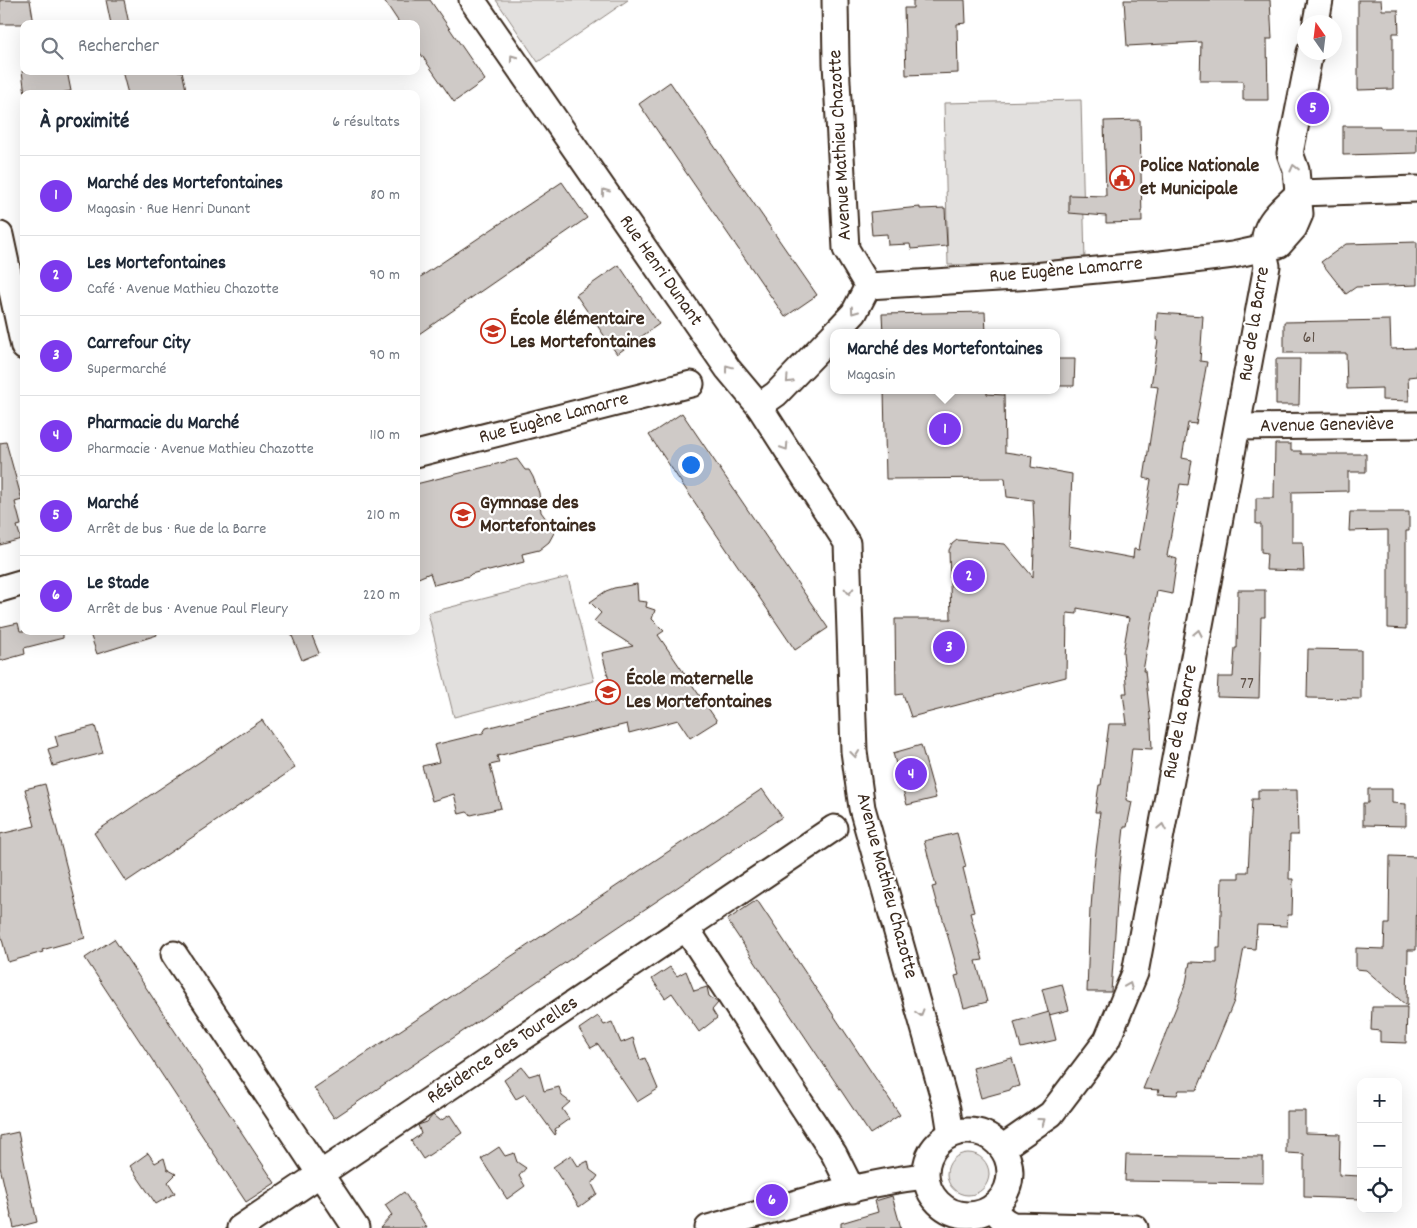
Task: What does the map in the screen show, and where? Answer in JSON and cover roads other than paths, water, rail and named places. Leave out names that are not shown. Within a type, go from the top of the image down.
[{"type":"street","name":"Rue Henri Dunant","points":[[472,0],[728,368],[759,406],[847,543]]},
{"type":"street","name":"Avenue Mathieu Chazotte","points":[[835,0],[836,63],[846,249],[868,286]]},
{"type":"street","points":[[1317,15],[1320,0]]},
{"type":"street","name":"Rue de la Barre","points":[[1002,1148],[1051,1114],[1107,1040],[1134,973],[1267,266],[1263,249],[1279,245],[1294,228],[1300,214],[1296,170],[1290,153],[1308,60]]},
{"type":"street","points":[[1299,193],[1417,189]]},
{"type":"street","points":[[0,235],[20,328]]},
{"type":"street","name":"Rue Eugène Lamarre","points":[[868,286],[1033,276],[1170,263],[1263,249]]},
{"type":"street","points":[[838,329],[854,312],[868,286]]},
{"type":"street","points":[[759,406],[776,394],[830,337]]},
{"type":"street","name":"Rue Eugène Lamarre","points":[[420,453],[691,384]]},
{"type":"street","name":"Avenue Geneviève","points":[[1238,427],[1417,425]]},
{"type":"street","name":"Avenue Mathieu Chazotte","points":[[847,543],[854,751],[862,808],[948,1108],[951,1134]]},
{"type":"street","points":[[0,590],[20,583]]},
{"type":"street","name":"Résidence des Tourelles","points":[[240,1228],[834,828]]},
{"type":"street","points":[[686,928],[834,1154],[852,1190]]},
{"type":"street","points":[[174,954],[356,1228]]},
{"type":"street","points":[[972,1131],[994,1140],[1002,1148],[1008,1160],[1010,1172],[1008,1185],[1003,1196],[985,1212],[963,1215],[949,1220],[928,1188],[925,1176],[926,1163],[930,1153],[938,1143],[951,1134],[972,1131]]},
{"type":"street","points":[[708,1228],[852,1190],[898,1179],[925,1176]]},
{"type":"street","points":[[994,1206],[998,1215],[1005,1222],[1013,1225],[1135,1228]]},
{"type":"place","name":"Marché","points":[[1313,108]]},
{"type":"place","name":"Police Nationale et Municipale","points":[[1122,178]]},
{"type":"place","name":"École élémentaire Les Mortefontaines","points":[[493,331]]},
{"type":"place","name":"Marché des Mortefontaines","points":[[945,429]]},
{"type":"place","name":"Gymnase des Mortefontaines","points":[[463,515]]},
{"type":"place","name":"Les Mortefontaines","points":[[969,576]]},
{"type":"place","name":"Carrefour City","points":[[949,647]]},
{"type":"place","name":"École maternelle Les Mortefontaines","points":[[608,692]]},
{"type":"place","name":"Pharmacie du Marché","points":[[911,774]]},
{"type":"place","name":"Le Stade","points":[[772,1200]]}]
